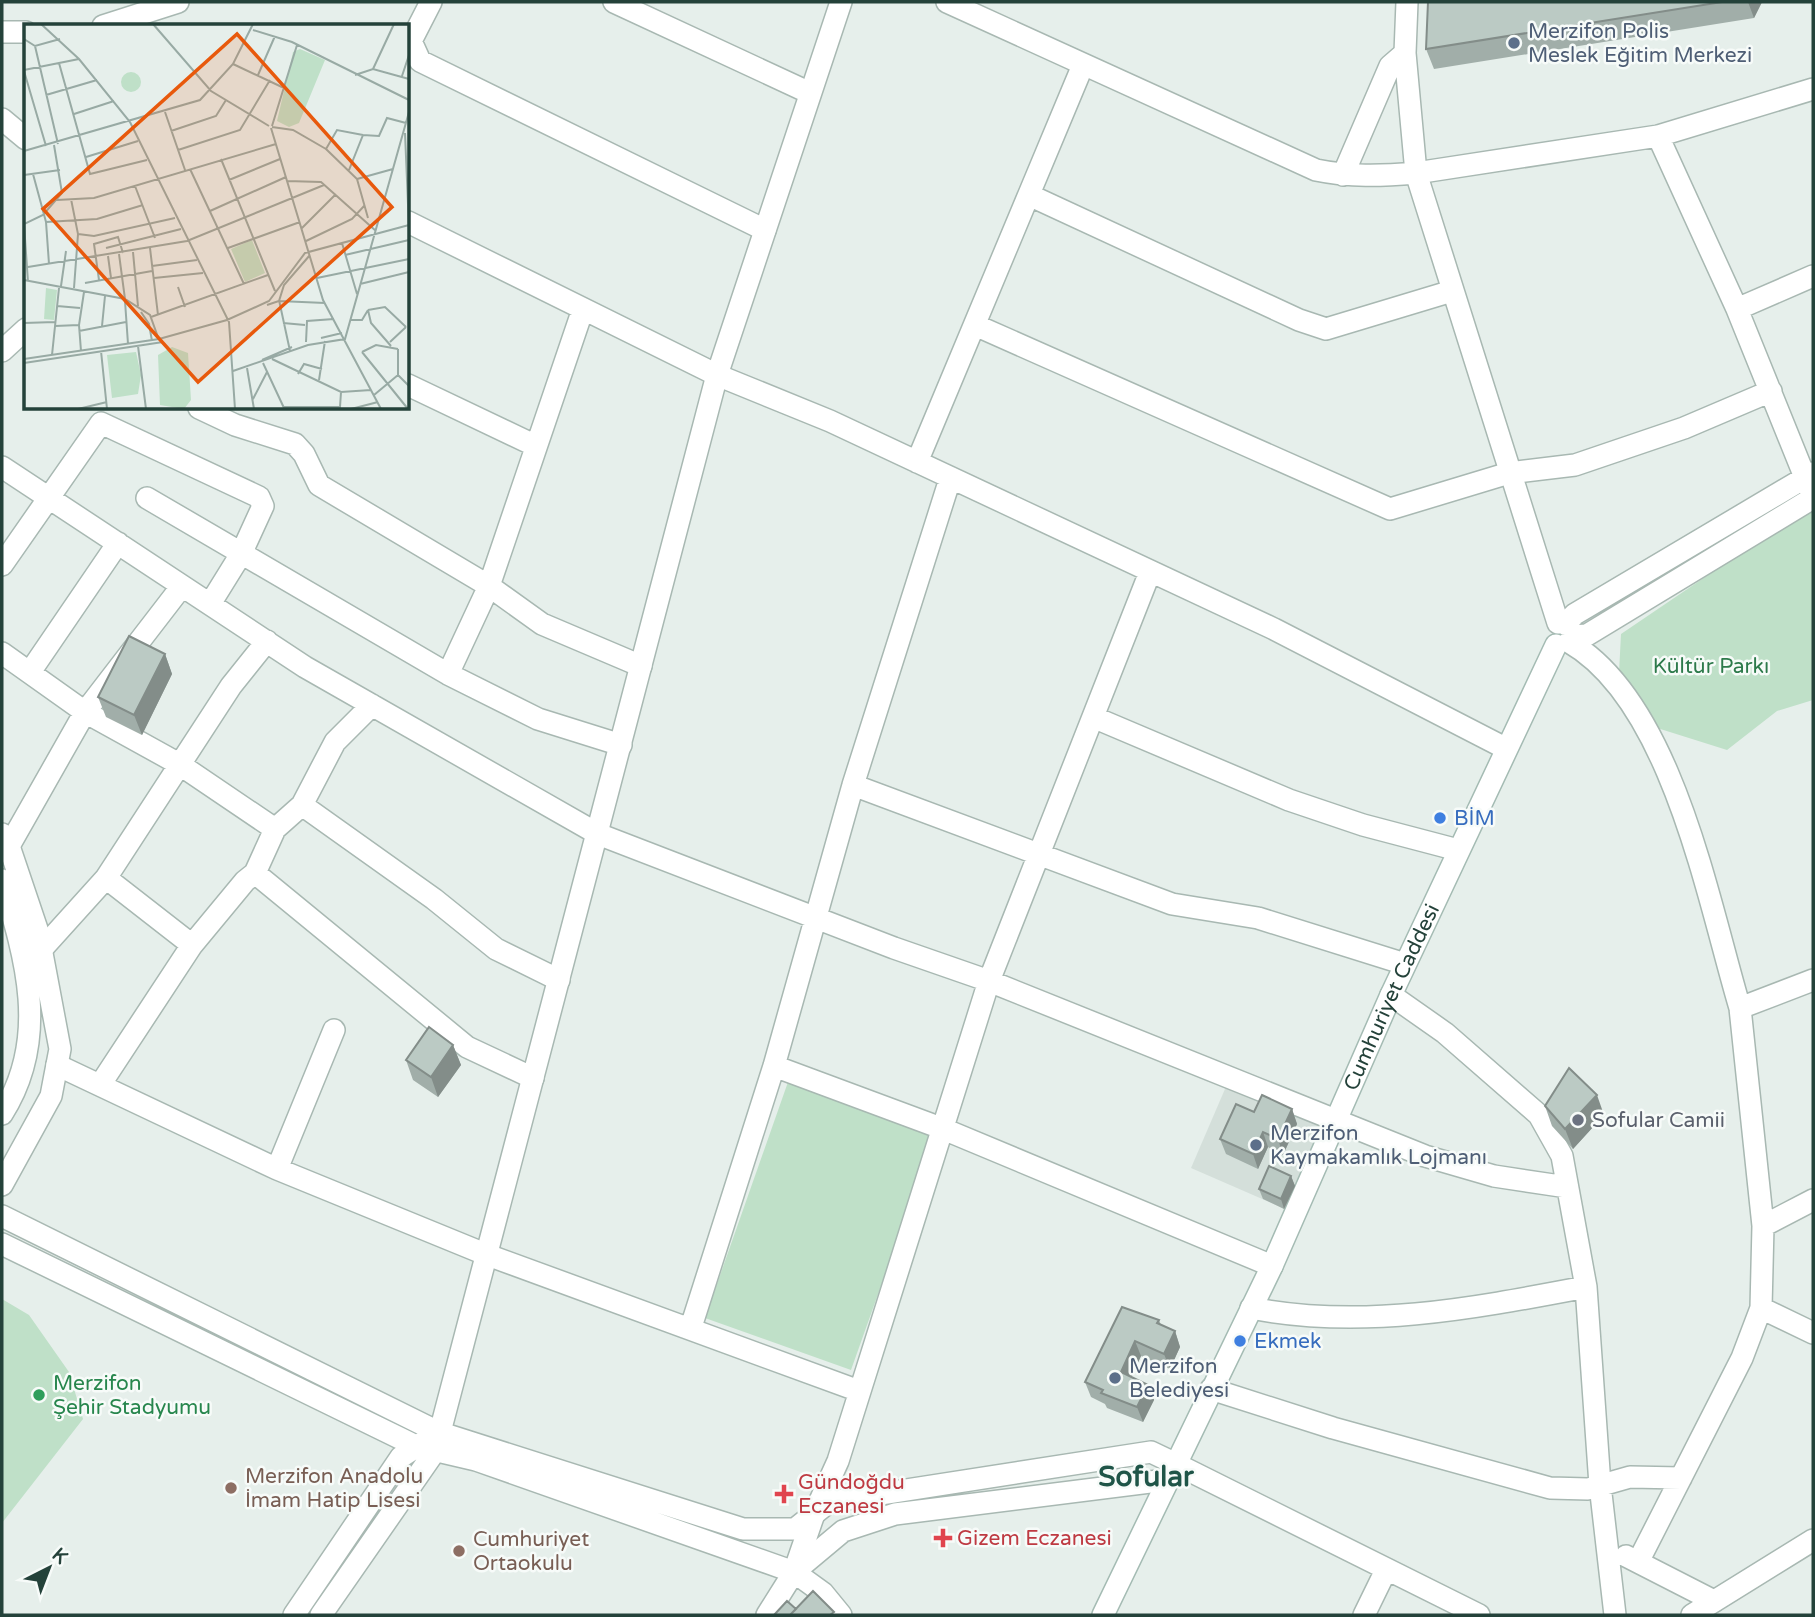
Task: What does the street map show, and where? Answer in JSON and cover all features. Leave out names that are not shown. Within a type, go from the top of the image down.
[{"type":"street","points":[[118,24],[175,5],[177,2]]},
{"type":"street","points":[[431,2],[411,41],[420,61],[765,230]]},
{"type":"street","points":[[614,2],[810,93]]},
{"type":"street","points":[[321,1615],[430,1443],[533,1078],[717,375],[841,2]]},
{"type":"street","points":[[947,2],[1286,158],[1343,175],[1380,177],[1416,173],[1658,136],[1813,89]]},
{"type":"street","points":[[1407,2],[1405,52],[1416,173],[1509,473],[1564,634],[1599,664],[1625,694],[1663,758],[1681,805],[1740,1008],[1763,1226],[1761,1308],[1742,1358],[1638,1562]]},
{"type":"street","points":[[2,32],[24,32]]},
{"type":"street","points":[[1343,175],[1390,66],[1405,52]]},
{"type":"street","points":[[917,462],[1083,65]]},
{"type":"street","points":[[2,119],[24,137]]},
{"type":"street","points":[[1564,634],[1575,614],[1811,486],[1737,309],[1658,136]]},
{"type":"street","points":[[1029,195],[1299,320],[1326,329],[1452,291]]},
{"type":"street","points":[[410,223],[717,375],[830,421],[1274,629],[1505,748]]},
{"type":"street","points":[[1737,309],[1813,276]]},
{"type":"street","points":[[449,674],[489,586],[583,309]]},
{"type":"street","points":[[975,325],[1390,509],[1509,473],[1575,465],[1684,428],[1771,391]]},
{"type":"street","points":[[2,351],[24,331]]},
{"type":"street","points":[[410,386],[536,446]]},
{"type":"street","points":[[203,410],[235,425],[295,444],[304,454],[319,485],[489,586],[542,624],[641,666]]},
{"type":"street","points":[[2,565],[101,423],[259,497],[263,506],[241,554],[210,604]]},
{"type":"street","points":[[2,467],[267,641],[372,705],[597,834],[817,919],[989,981],[1459,1167],[1518,1181],[1567,1187]]},
{"type":"street","points":[[691,1327],[774,1066],[853,785],[950,479]]},
{"type":"street","points":[[147,498],[449,674],[538,719],[621,745]]},
{"type":"street","points":[[30,673],[118,543]]},
{"type":"street","points":[[766,1615],[794,1572],[814,1514],[838,1461],[989,981],[1150,572]]},
{"type":"street","points":[[2,1185],[51,1096],[60,1049],[41,950],[5,840],[85,712],[182,586]]},
{"type":"street","name":"Cumhuriyet Caddesi","points":[[1103,1615],[1272,1266],[1391,995],[1505,748],[1564,634]]},
{"type":"street","points":[[41,950],[106,878],[231,686],[267,641]]},
{"type":"street","points":[[2,653],[85,712],[179,764],[275,829]]},
{"type":"street","points":[[100,1085],[192,945],[245,881],[255,873],[275,829],[302,805],[335,742],[372,705]]},
{"type":"street","points":[[1093,717],[1330,814],[1458,850]]},
{"type":"street","points":[[853,785],[1172,904],[1258,919],[1405,964]]},
{"type":"street","points":[[302,805],[434,900],[496,949],[559,980]]},
{"type":"street","points":[[255,873],[467,1047],[533,1078]]},
{"type":"street","points":[[106,878],[192,945]]},
{"type":"street","points":[[2,880],[24,952],[31,1036],[16,1092],[2,1114]]},
{"type":"street","points":[[1740,1008],[1813,980]]},
{"type":"street","points":[[1391,995],[1445,1033],[1539,1115],[1562,1156],[1586,1287],[1600,1485],[1615,1615]]},
{"type":"street","points":[[277,1169],[334,1030]]},
{"type":"street","points":[[57,1065],[277,1169],[485,1254],[691,1327],[859,1391]]},
{"type":"street","points":[[774,1066],[941,1128],[1272,1266]]},
{"type":"street","points":[[1763,1226],[1813,1200]]},
{"type":"street","points":[[2,1216],[430,1443],[743,1529],[795,1528],[829,1502],[1151,1452],[1170,1472],[1479,1615]]},
{"type":"street","points":[[2,1244],[430,1443],[794,1572],[823,1593],[841,1615]]},
{"type":"street","points":[[1251,1308],[1301,1316],[1384,1317],[1586,1287]]},
{"type":"street","points":[[1761,1308],[1813,1334]]},
{"type":"street","points":[[1211,1389],[1333,1428],[1550,1488],[1588,1489],[1630,1478],[1681,1478]]},
{"type":"street","points":[[295,1615],[401,1457],[430,1443]]},
{"type":"street","points":[[794,1572],[843,1531],[895,1514],[1170,1472]]},
{"type":"street","points":[[1692,1615],[1813,1540]]},
{"type":"street","points":[[1609,1547],[1714,1601]]},
{"type":"street","points":[[1364,1615],[1386,1570]]},
{"type":"shaded area","name":"Merzifon Kaymakamlık Lojmanı","points":[[1228,1082],[1322,1123],[1285,1209],[1191,1168]]},
{"type":"green space","name":"Kültür Parkı","points":[[1813,504],[1813,700],[1777,711],[1727,750],[1654,727],[1619,673],[1621,634]]},
{"type":"green space","points":[[788,1082],[935,1134],[851,1370],[705,1318]]},
{"type":"green space","name":"Merzifon Şehir Stadyumu","points":[[2,1299],[29,1315],[69,1372],[83,1419],[2,1523]]},
{"type":"building","points":[[1428,2],[1722,2],[1426,49]]},
{"type":"building","points":[[129,636],[165,654],[134,715],[98,697]]},
{"type":"building","points":[[429,1027],[453,1045],[431,1077],[406,1060]]},
{"type":"building","points":[[1569,1068],[1597,1095],[1565,1129],[1545,1106]]},
{"type":"building","points":[[1262,1095],[1292,1109],[1278,1139],[1263,1132],[1253,1154],[1220,1139],[1236,1104],[1254,1112]]},
{"type":"building","points":[[1269,1166],[1291,1176],[1281,1199],[1259,1189]]},
{"type":"building","points":[[1122,1307],[1159,1320],[1157,1323],[1175,1331],[1164,1354],[1135,1341],[1121,1372],[1148,1385],[1137,1407],[1101,1393],[1103,1390],[1085,1382]]},
{"type":"building","points":[[813,1591],[834,1612],[830,1615],[790,1615]]},
{"type":"building","points":[[787,1601],[796,1609],[790,1615],[774,1615]]},
{"type":"place","name":"Merzifon Polis Meslek Eğitim Merkezi","points":[[1514,43]]},
{"type":"place","name":"BİM","points":[[1440,818]]},
{"type":"place","name":"Sofular Camii","points":[[1578,1120]]},
{"type":"place","name":"Merzifon Kaymakamlık Lojmanı","points":[[1256,1145]]},
{"type":"place","name":"Ekmek","points":[[1240,1341]]},
{"type":"place","name":"Merzifon Belediyesi","points":[[1115,1378]]},
{"type":"place","name":"Merzifon Şehir Stadyumu","points":[[39,1395]]},
{"type":"place","name":"Merzifon Anadolu İmam Hatip Lisesi","points":[[231,1488]]},
{"type":"place","name":"Gündoğdu Eczanesi","points":[[784,1494]]},
{"type":"place","name":"Gizem Eczanesi","points":[[943,1538]]},
{"type":"place","name":"Cumhuriyet Ortaokulu","points":[[459,1551]]},
{"type":"district","name":"Sofular","points":[[1146,1476]]}]
